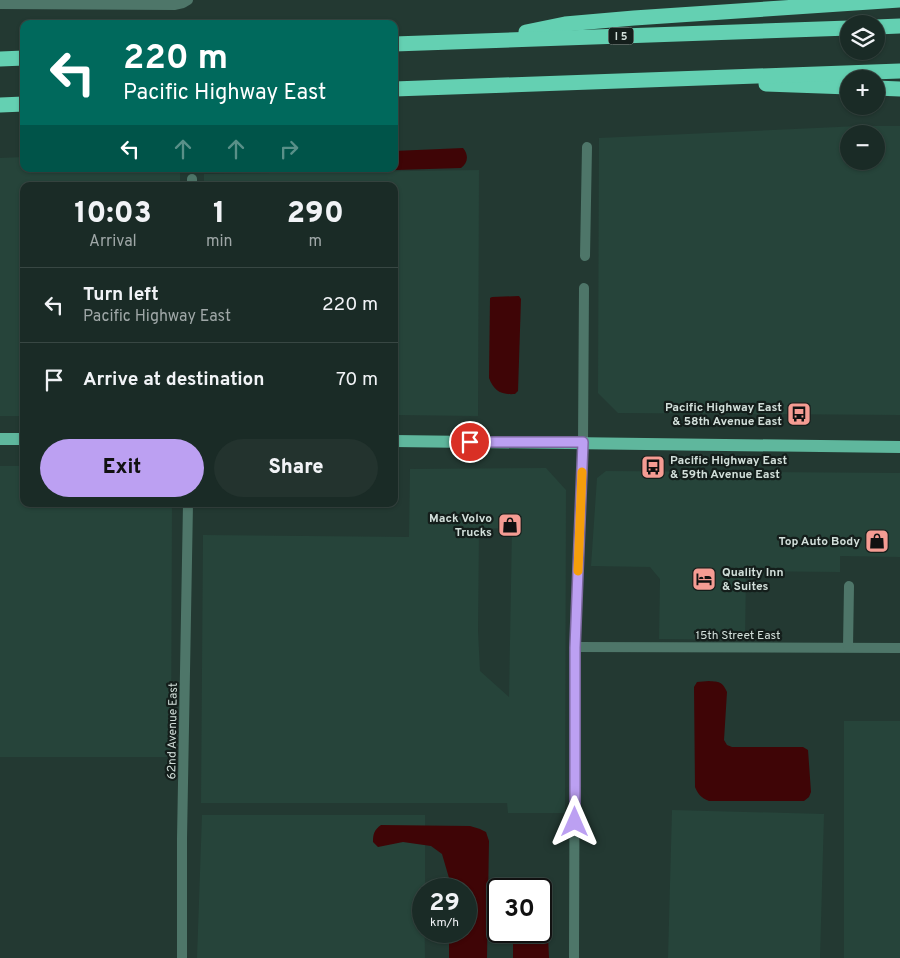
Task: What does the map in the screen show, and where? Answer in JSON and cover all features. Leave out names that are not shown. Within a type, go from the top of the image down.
[{"type":"highway","points":[[473,41],[565,24],[900,0]]},
{"type":"highway","points":[[885,27],[900,26]]},
{"type":"highway","name":"I 5","points":[[398,44],[840,28]]},
{"type":"highway","points":[[0,59],[20,58]]},
{"type":"highway","points":[[398,89],[900,70]]},
{"type":"highway","points":[[612,80],[840,87]]},
{"type":"highway","points":[[885,88],[900,89]]},
{"type":"highway","points":[[0,105],[20,104]]},
{"type":"main road","points":[[0,439],[20,439]]},
{"type":"main road","points":[[398,441],[900,446]]},
{"type":"street","points":[[0,4],[174,5],[188,0]]},
{"type":"street","points":[[585,256],[587,148]]},
{"type":"street","points":[[574,958],[575,647],[583,442],[584,288]]},
{"type":"street","name":"62nd Avenue East","points":[[182,958],[182,839],[188,507]]},
{"type":"street","points":[[848,647],[849,586]]},
{"type":"street","name":"15th Street East","points":[[575,647],[900,648]]},
{"type":"shaded area","points":[[885,126],[900,126],[900,415],[618,413],[598,393],[599,138],[840,127],[840,170],[885,170]]},
{"type":"shaded area","points":[[463,148],[467,159],[461,168],[398,170],[398,151]]},
{"type":"shaded area","points":[[20,157],[20,172],[180,172],[180,182],[20,182],[20,416],[0,416],[0,158]]},
{"type":"shaded area","points":[[479,170],[478,416],[398,415],[398,182],[204,182],[204,174]]},
{"type":"shaded area","points":[[519,296],[521,299],[518,391],[515,394],[506,394],[496,389],[489,378],[490,298]]},
{"type":"shaded area","points":[[0,466],[20,466],[20,507],[172,507],[171,757],[0,757]]},
{"type":"shaded area","points":[[546,468],[566,490],[565,813],[508,813],[507,803],[201,803],[203,535],[409,537],[410,469]],"holes":[[[512,528],[509,697],[480,671],[478,631],[479,529]]]},
{"type":"shaded area","points":[[606,471],[900,473],[900,557],[840,556],[840,572],[746,571],[745,640],[659,639],[660,579],[650,567],[591,566],[597,478]]},
{"type":"shaded area","points":[[709,681],[720,683],[727,692],[724,740],[727,745],[732,747],[803,747],[808,750],[811,792],[809,797],[804,801],[709,801],[700,796],[695,787],[694,687],[697,682]]},
{"type":"shaded area","points":[[844,721],[900,721],[900,958],[844,958]]},
{"type":"shaded area","points":[[672,810],[824,814],[820,958],[668,958]]},
{"type":"shaded area","points":[[202,815],[425,815],[425,878],[412,878],[412,943],[425,943],[425,958],[197,958]]},
{"type":"shaded area","points":[[381,825],[470,826],[486,832],[489,841],[487,958],[449,958],[449,943],[477,943],[477,878],[449,878],[442,854],[431,846],[403,842],[378,847],[373,842],[375,830]]},
{"type":"shaded area","points":[[513,943],[548,943],[549,958],[513,958]]},
{"type":"slow traffic","points":[[578,571],[582,472]]},
{"type":"place","name":"Pacific Highway East & 58th Avenue East","points":[[799,414]]},
{"type":"place","name":"Pacific Highway East & 59th Avenue East","points":[[653,467]]},
{"type":"place","name":"Mack Volvo Trucks","points":[[510,525]]},
{"type":"place","name":"Top Auto Body","points":[[877,541]]},
{"type":"place","name":"Quality Inn & Suites","points":[[704,579]]},
{"type":"route","points":[[470,442],[583,442],[575,648],[575,822]]}]
